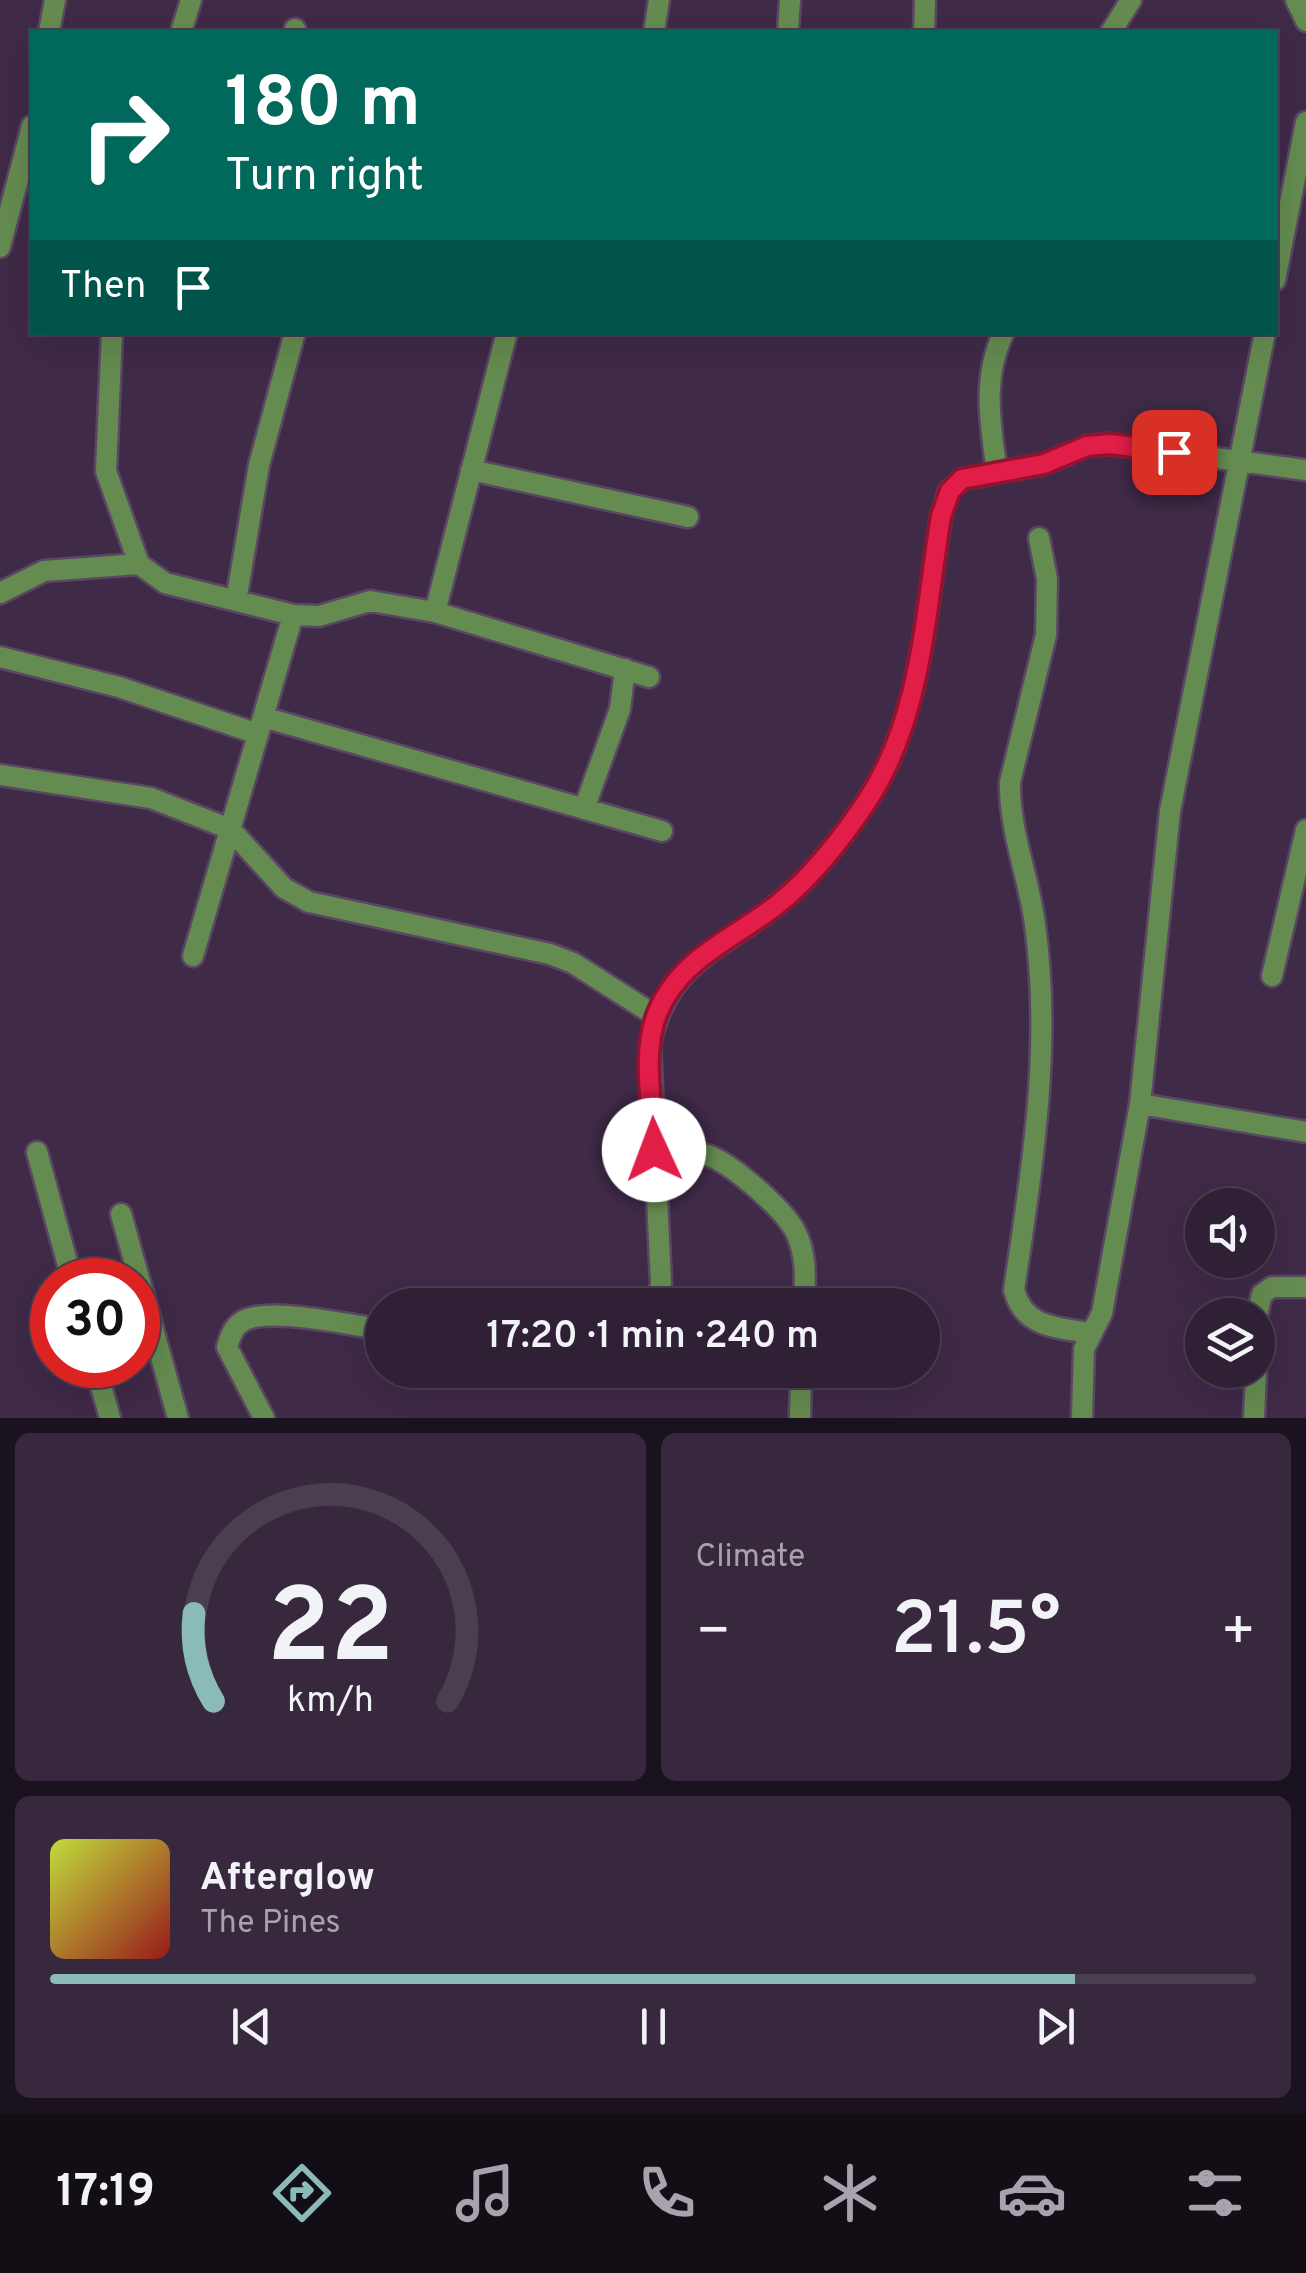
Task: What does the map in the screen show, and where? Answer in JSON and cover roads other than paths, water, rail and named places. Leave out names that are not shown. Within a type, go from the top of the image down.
[{"type":"street","points":[[49,30],[54,0]]},
{"type":"street","points":[[183,30],[191,0]]},
{"type":"street","points":[[654,30],[659,0]]},
{"type":"street","points":[[788,30],[790,0]]},
{"type":"street","points":[[924,30],[926,0]]},
{"type":"street","points":[[1113,30],[1131,0]]},
{"type":"street","points":[[1296,0],[1306,21]]},
{"type":"street","points":[[1278,265],[1306,122]]},
{"type":"street","points":[[0,248],[30,134]]},
{"type":"street","points":[[112,335],[106,471],[139,564],[166,583],[293,615],[319,616],[370,601],[435,612],[649,676]]},
{"type":"street","points":[[236,601],[259,465],[294,335]]},
{"type":"street","points":[[435,612],[506,335]]},
{"type":"street","points":[[998,472],[988,400],[990,375],[1003,335]]},
{"type":"street","points":[[1082,1418],[1081,1367],[1090,1334],[1102,1314],[1140,1104],[1170,811],[1264,335]]},
{"type":"street","points":[[660,1288],[650,1044],[656,1016],[688,964],[780,903],[866,802],[908,716],[941,516],[950,491],[962,479],[1044,464],[1087,446],[1110,444],[1306,470]]},
{"type":"street","points":[[472,470],[688,518]]},
{"type":"street","points":[[1039,538],[1047,579],[1046,635],[1010,782],[1010,806],[1036,925],[1040,1121],[1014,1290],[1019,1309],[1038,1324],[1090,1334]]},
{"type":"street","points":[[0,593],[44,571],[139,564]]},
{"type":"street","points":[[193,956],[293,615]]},
{"type":"street","points":[[0,656],[662,831]]},
{"type":"street","points":[[584,809],[620,709],[624,669]]},
{"type":"street","points":[[0,775],[151,798],[230,829],[284,888],[309,902],[550,954],[573,963],[656,1016]]},
{"type":"street","points":[[1272,976],[1306,830]]},
{"type":"street","points":[[1140,1104],[1306,1132]]},
{"type":"street","points":[[654,1150],[712,1157],[736,1171],[796,1231],[802,1250],[803,1288]]},
{"type":"street","points":[[37,1152],[66,1258]]},
{"type":"street","points":[[120,1214],[178,1418]]},
{"type":"street","points":[[1261,1298],[1272,1287],[1306,1287]]},
{"type":"street","points":[[264,1418],[227,1347],[230,1334],[243,1321],[266,1316],[365,1328]]},
{"type":"street","points":[[102,1388],[110,1418]]},
{"type":"street","points":[[800,1418],[801,1388]]},
{"type":"street","points":[[1254,1418],[1255,1388]]}]
